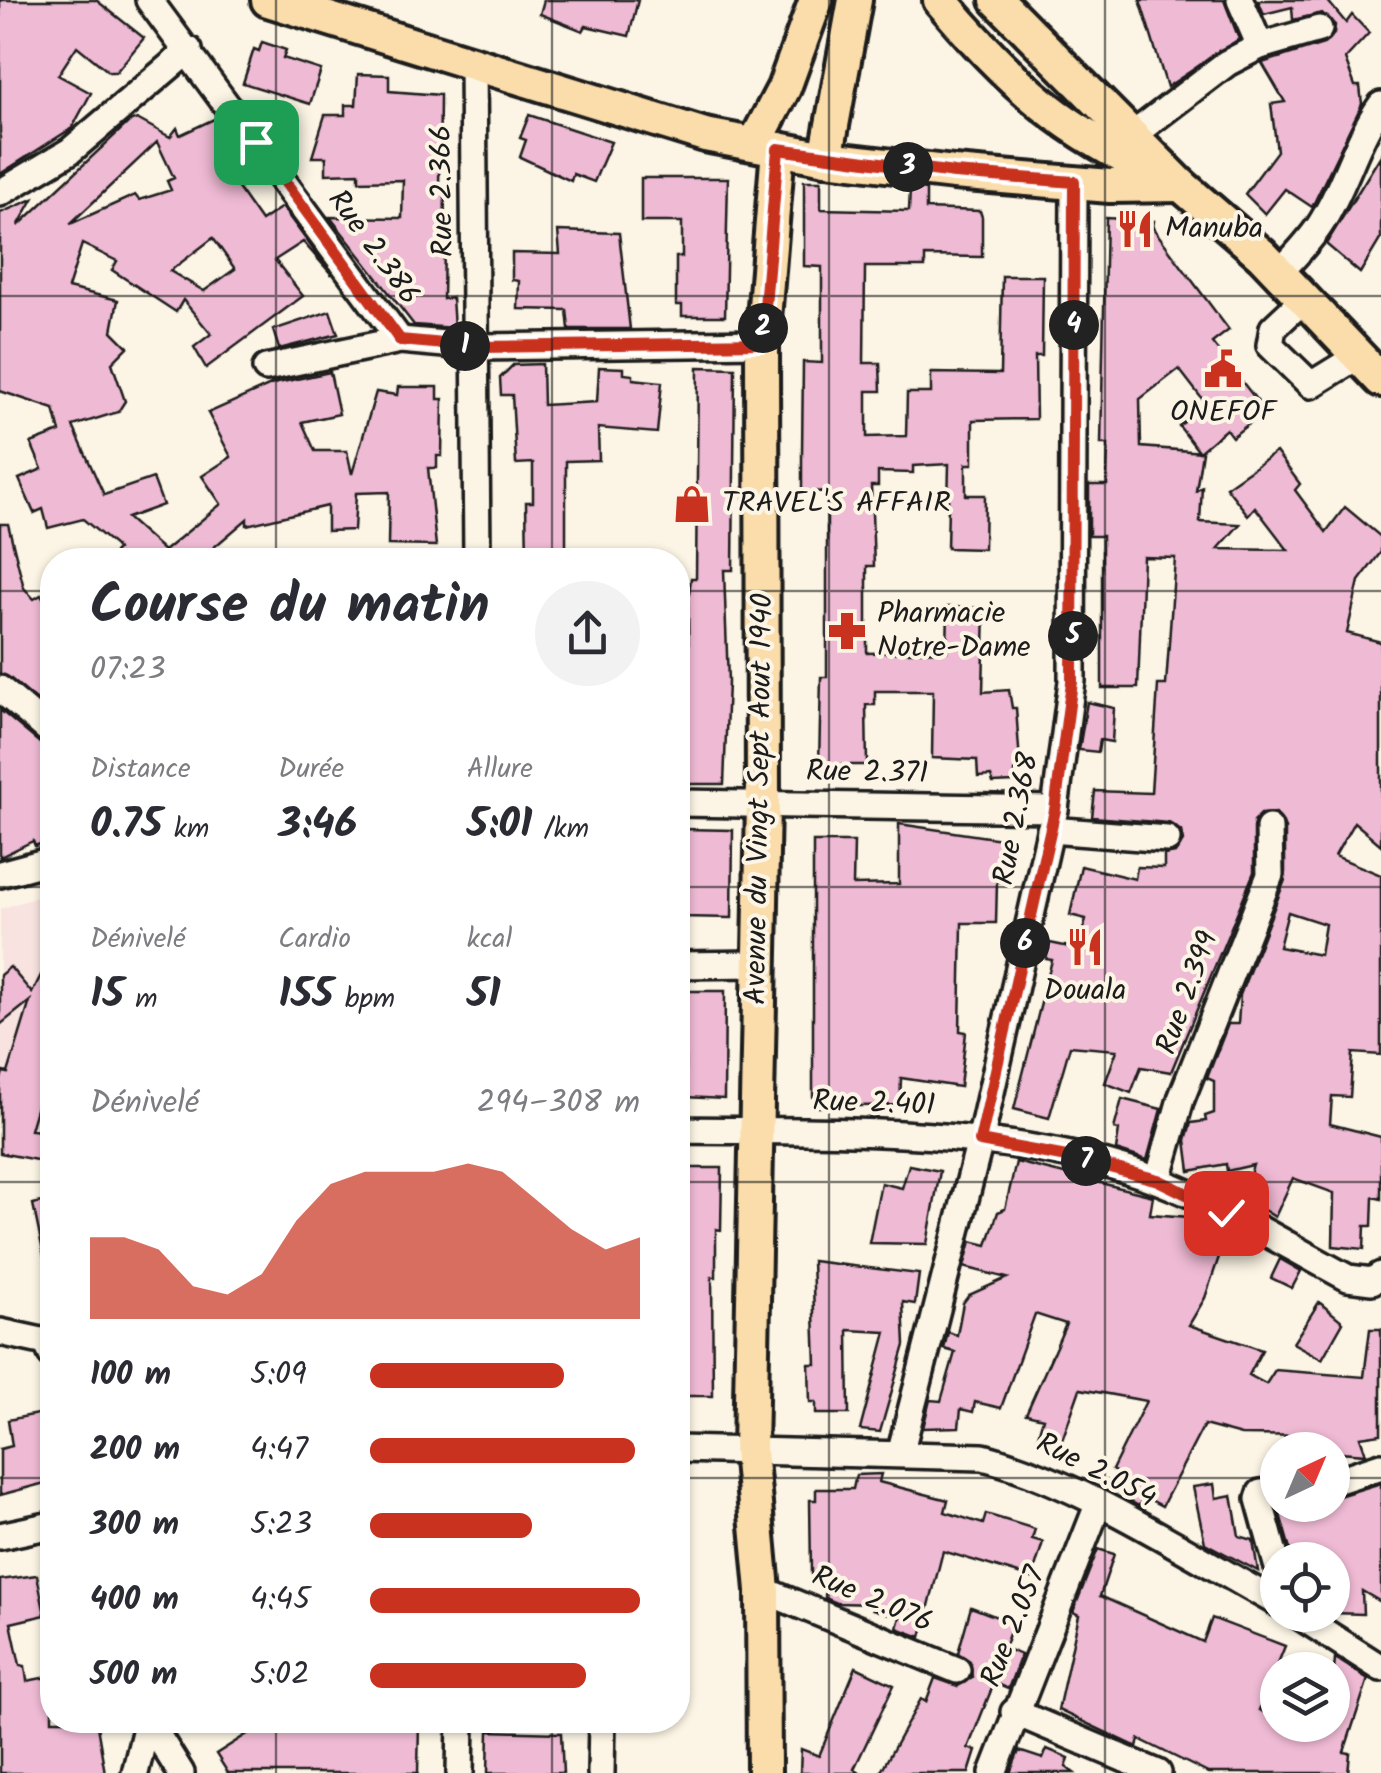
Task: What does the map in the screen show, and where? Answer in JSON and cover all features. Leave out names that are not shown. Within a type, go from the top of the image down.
[{"type":"main road","points":[[268,0],[473,61],[573,98],[705,135],[826,158],[1074,182],[1181,186]]},
{"type":"main road","points":[[766,146],[816,0]]},
{"type":"main road","points":[[826,158],[855,0]]},
{"type":"main road","points":[[940,0],[1035,102],[1115,154],[1181,186]]},
{"type":"main road","points":[[997,0],[1134,134],[1181,186],[1279,273],[1370,368]]},
{"type":"main road","name":"Avenue du Vingt Sept Aout 1940","points":[[764,1773],[763,1590],[750,1450],[763,803],[762,343],[766,146]]},
{"type":"street","name":"Rue 2.386","points":[[150,0],[400,340],[478,347],[762,343]]},
{"type":"street","points":[[1240,0],[1260,46]]},
{"type":"street","points":[[1134,134],[1199,82],[1260,46],[1318,29]]},
{"type":"street","points":[[0,193],[70,151],[189,50]]},
{"type":"street","name":"Rue 2.366","points":[[473,61],[478,548]]},
{"type":"street","points":[[1279,273],[1320,227],[1352,166],[1366,126],[1381,105]]},
{"type":"street","name":"Rue 2.368","points":[[900,1454],[980,1141],[1053,820],[1072,682],[1074,182]]},
{"type":"street","points":[[1304,299],[1272,328],[1270,345],[1312,385],[1370,368]]},
{"type":"street","points":[[266,368],[400,340]]},
{"type":"street","points":[[0,689],[40,723]]},
{"type":"street","name":"Rue 2.371","points":[[690,804],[763,803],[1053,820],[1167,840]]},
{"type":"street","name":"Rue 2.399","points":[[1158,1180],[1182,1100],[1270,875],[1269,828]]},
{"type":"street","points":[[0,874],[40,863]]},
{"type":"street","points":[[690,966],[759,964]]},
{"type":"street","name":"Rue 2.401","points":[[690,1130],[980,1141],[1083,1160],[1158,1180],[1348,1278],[1372,1282],[1381,1275]]},
{"type":"street","points":[[0,1332],[40,1346]]},
{"type":"street","name":"Rue 2.054","points":[[690,1449],[982,1456],[1030,1470],[1260,1593]]},
{"type":"street","points":[[1350,1476],[1381,1466]]},
{"type":"street","name":"Rue 2.057","points":[[993,1773],[1098,1506]]},
{"type":"street","points":[[0,1536],[40,1528]]},
{"type":"street","name":"Rue 2.076","points":[[763,1590],[957,1670]]},
{"type":"street","points":[[1325,1632],[1381,1668]]},
{"type":"street","points":[[1014,1712],[1158,1773]]},
{"type":"street","points":[[135,1773],[145,1733]]},
{"type":"street","points":[[156,1733],[182,1773]]},
{"type":"street","points":[[460,1773],[461,1733]]},
{"type":"street","points":[[601,1773],[602,1733]]},
{"type":"shaded area","points":[[40,896],[40,1161],[0,1153],[0,909]]},
{"type":"building","points":[[0,0],[96,0],[144,38],[116,72],[109,72],[77,46],[58,75],[91,93],[72,128],[0,174]]},
{"type":"building","points":[[544,0],[638,0],[629,36],[586,26],[583,31],[540,14]]},
{"type":"building","points":[[1140,0],[1224,0],[1239,39],[1167,87]]},
{"type":"building","points":[[1258,0],[1327,0],[1346,23],[1352,15],[1369,33],[1345,59],[1355,86],[1360,86],[1362,104],[1312,207],[1285,189],[1265,214],[1245,194],[1277,151],[1271,104],[1285,102],[1262,63],[1324,44],[1334,34],[1335,25],[1322,13],[1293,20],[1292,7],[1264,14]]},
{"type":"building","points":[[262,42],[286,50],[283,58],[321,70],[310,104],[243,83],[254,49],[259,51]]},
{"type":"building","points":[[358,74],[389,75],[389,91],[440,95],[439,191],[445,191],[443,299],[452,298],[454,328],[414,325],[330,217],[402,218],[403,180],[359,181],[359,173],[326,174],[326,157],[312,157],[325,115],[345,115],[345,105],[356,105]]},
{"type":"building","points":[[529,115],[611,142],[594,182],[573,174],[571,181],[520,157],[526,140],[520,138]]},
{"type":"building","points":[[216,118],[253,168],[233,181],[261,221],[282,207],[332,275],[303,242],[275,260],[303,296],[206,368],[194,347],[211,334],[183,300],[176,312],[112,270],[117,261],[82,244],[68,288],[118,300],[112,331],[128,347],[112,363],[125,401],[118,412],[73,426],[104,495],[153,478],[163,505],[127,518],[161,548],[116,548],[83,519],[48,528],[43,509],[34,513],[19,479],[42,469],[31,443],[60,432],[54,409],[0,391],[0,213],[33,199],[18,226],[129,122],[137,119],[170,137],[177,128],[180,135]],"holes":[[[157,142],[174,178],[167,181],[171,190],[139,200],[135,195],[70,224]],[[213,238],[235,269],[204,291],[170,271]]]},
{"type":"building","points":[[1381,155],[1381,238],[1360,273],[1326,244]]},
{"type":"building","points":[[641,178],[728,178],[725,316],[682,316],[682,305],[676,305],[676,257],[682,257],[682,222],[641,222]]},
{"type":"building","points":[[804,181],[821,181],[821,209],[909,211],[910,188],[926,190],[926,209],[980,211],[982,217],[982,257],[925,256],[925,267],[865,267],[864,363],[880,363],[881,391],[867,391],[867,437],[906,436],[907,393],[931,393],[931,373],[1000,374],[1002,276],[1043,276],[1042,356],[1035,356],[1036,419],[973,420],[973,464],[966,464],[966,495],[985,495],[984,549],[947,548],[949,464],[913,466],[913,473],[878,472],[878,486],[871,486],[874,566],[867,566],[867,653],[947,651],[948,607],[985,608],[983,692],[1009,690],[1012,708],[1016,708],[1020,763],[1016,764],[1014,782],[993,783],[991,776],[978,777],[977,760],[932,758],[933,691],[875,691],[875,705],[866,705],[867,765],[819,765],[821,677],[827,677],[827,492],[802,491],[802,455],[803,362],[822,363],[822,267],[804,266]]},
{"type":"building","points":[[1106,218],[1154,221],[1153,228],[1229,330],[1212,343],[1265,411],[1232,437],[1226,429],[1199,452],[1196,491],[1202,487],[1200,522],[1240,524],[1218,549],[1288,550],[1255,507],[1248,515],[1226,487],[1276,452],[1300,484],[1295,490],[1326,532],[1345,507],[1381,537],[1381,552],[1359,581],[1347,633],[1381,642],[1381,845],[1354,822],[1335,856],[1381,875],[1381,1055],[1353,1053],[1350,1097],[1332,1096],[1330,1124],[1381,1137],[1381,1199],[1373,1197],[1372,1226],[1365,1226],[1364,1249],[1333,1246],[1334,1193],[1293,1178],[1275,1217],[1243,1197],[1253,1165],[1227,1171],[1226,1164],[1190,1171],[1186,1140],[1191,1123],[1206,1121],[1205,1116],[1214,1113],[1214,1081],[1207,1078],[1228,1024],[1238,1024],[1240,995],[1285,880],[1285,828],[1276,813],[1261,814],[1254,821],[1254,872],[1171,1072],[1141,1067],[1131,1093],[1105,1083],[1117,1050],[1070,1046],[1049,1118],[1014,1109],[1052,960],[1046,959],[1050,943],[1079,949],[1086,919],[1070,915],[1081,866],[1135,879],[1137,867],[1164,868],[1164,855],[1175,853],[1183,841],[1181,831],[1169,823],[1092,817],[1095,791],[1151,793],[1158,685],[1166,685],[1175,558],[1143,557],[1138,688],[1102,688],[1102,536],[1089,536],[1089,485],[1107,485],[1108,444],[1101,444]],"holes":[[[1179,369],[1206,404],[1179,426],[1199,452],[1141,447],[1140,399]],[[1288,912],[1325,924],[1320,955],[1279,947]]]},
{"type":"building","points":[[558,231],[619,233],[630,329],[569,329],[567,310],[518,309],[519,281],[512,280],[512,253],[560,254]]},
{"type":"building","points":[[330,311],[338,334],[279,349],[273,330]]},
{"type":"building","points":[[542,364],[543,405],[597,402],[599,367],[624,368],[624,374],[633,375],[633,379],[662,382],[657,433],[598,428],[599,460],[566,461],[566,548],[527,548],[526,502],[533,502],[533,463],[516,464],[512,395],[501,395],[500,378],[513,365]]},
{"type":"building","points":[[698,367],[735,368],[733,570],[724,570],[728,682],[724,784],[690,784],[690,586],[691,578],[696,578]]},
{"type":"building","points":[[330,372],[339,414],[302,422],[315,451],[347,451],[352,474],[376,392],[397,395],[398,387],[438,387],[438,399],[443,399],[442,456],[437,456],[437,468],[428,468],[436,546],[388,545],[389,492],[356,493],[354,530],[327,531],[327,506],[247,525],[247,519],[213,548],[168,548],[221,504],[202,476],[231,457],[208,413],[273,384]]},
{"type":"building","points":[[0,524],[8,524],[24,588],[34,599],[40,596],[40,703],[0,673]]},
{"type":"building","points":[[1087,702],[1114,708],[1112,742],[1100,740],[1098,752],[1079,750]]},
{"type":"building","points":[[0,710],[40,743],[40,844],[35,846],[33,841],[0,857]]},
{"type":"building","points":[[899,824],[1008,840],[1004,881],[997,882],[996,923],[962,923],[960,1031],[966,1032],[960,1087],[901,1078],[900,1105],[818,1107],[818,1097],[813,1097],[813,842],[854,842],[853,885],[899,884]]},
{"type":"building","points":[[690,829],[733,830],[732,918],[690,917]]},
{"type":"building","points":[[10,967],[32,993],[40,977],[40,1095],[30,1130],[40,1131],[40,1161],[0,1153],[0,1083],[3,1072],[8,1073],[30,1001],[0,1025],[0,975]]},
{"type":"building","points":[[690,991],[725,991],[724,1099],[690,1097]]},
{"type":"building","points":[[1122,1099],[1161,1109],[1147,1160],[1116,1150],[1119,1130],[1114,1129]]},
{"type":"building","points":[[1016,1162],[1153,1196],[1150,1214],[1203,1218],[1204,1223],[1215,1224],[1213,1251],[1220,1254],[1205,1298],[1189,1325],[1262,1350],[1249,1375],[1266,1384],[1275,1370],[1364,1377],[1370,1329],[1381,1329],[1381,1434],[1360,1437],[1366,1454],[1350,1453],[1350,1432],[1241,1435],[1204,1425],[1162,1506],[1143,1496],[1139,1506],[1124,1498],[1132,1483],[1112,1470],[1146,1401],[1080,1389],[1060,1446],[1037,1439],[1043,1418],[1026,1414],[1066,1324],[1035,1314],[1001,1408],[975,1402],[973,1412],[961,1409],[959,1427],[923,1428],[930,1400],[941,1401],[955,1352],[944,1349],[948,1332],[957,1335],[963,1303],[969,1295],[1007,1278],[964,1267],[971,1241],[987,1245],[998,1212],[1005,1209]]},
{"type":"building","points":[[909,1165],[940,1171],[927,1244],[869,1243],[881,1183],[902,1188]]},
{"type":"building","points":[[690,1168],[722,1168],[721,1230],[716,1229],[716,1277],[712,1277],[713,1396],[690,1396]]},
{"type":"building","points":[[40,1203],[40,1237],[33,1204]]},
{"type":"building","points":[[1280,1259],[1301,1271],[1292,1288],[1271,1278]]},
{"type":"building","points":[[812,1261],[919,1274],[915,1304],[903,1302],[905,1345],[880,1432],[860,1430],[886,1332],[848,1330],[849,1414],[816,1414],[816,1402],[810,1402],[809,1364],[816,1364]]},
{"type":"building","points":[[1319,1302],[1343,1322],[1322,1359],[1293,1343]]},
{"type":"building","points":[[40,1413],[40,1484],[0,1495],[0,1449],[12,1446],[8,1420]]},
{"type":"building","points":[[881,1474],[879,1482],[948,1500],[945,1512],[983,1524],[986,1514],[1035,1529],[1032,1539],[1043,1542],[1032,1578],[943,1551],[921,1637],[897,1628],[900,1617],[872,1609],[874,1604],[837,1603],[825,1598],[826,1574],[811,1574],[810,1500],[816,1500],[816,1489],[853,1489],[856,1475]]},
{"type":"building","points":[[1381,1483],[1381,1602],[1362,1591],[1363,1614],[1350,1614],[1350,1542],[1288,1542],[1282,1522],[1350,1522],[1350,1492]]},
{"type":"building","points":[[1214,1484],[1216,1498],[1232,1495],[1239,1536],[1253,1540],[1258,1571],[1205,1543],[1193,1487]]},
{"type":"building","points":[[1098,1549],[1114,1554],[1100,1596],[1203,1642],[1212,1618],[1285,1646],[1283,1652],[1260,1652],[1260,1742],[1347,1742],[1344,1752],[1350,1753],[1348,1773],[1208,1773],[1139,1739],[1137,1747],[1058,1710],[1079,1615],[1073,1612]]},
{"type":"building","points":[[37,1575],[40,1616],[11,1623],[27,1681],[40,1678],[40,1733],[98,1733],[105,1773],[0,1773],[0,1580]]},
{"type":"building","points":[[971,1607],[1013,1623],[1004,1648],[1021,1655],[1008,1689],[994,1683],[968,1748],[976,1751],[969,1773],[880,1773],[921,1699],[926,1702],[935,1678],[958,1686],[972,1677],[970,1661],[958,1653]]},
{"type":"building","points":[[856,1667],[894,1685],[854,1769],[860,1773],[800,1773],[801,1749],[819,1756]]},
{"type":"building","points":[[1350,1668],[1368,1679],[1350,1734]]},
{"type":"building","points":[[249,1733],[419,1733],[418,1773],[228,1773],[216,1754]]},
{"type":"building","points":[[489,1733],[561,1733],[563,1773],[488,1773]]},
{"type":"building","points":[[1047,1749],[1069,1758],[1066,1767],[1074,1773],[1010,1773],[1019,1751],[1043,1759]]},
{"type":"place","name":"Manuba","points":[[1135,229]]},
{"type":"place","name":"ONEFOF","points":[[1223,369]]},
{"type":"place","name":"TRAVEL'S AFFAIR","points":[[692,504]]},
{"type":"place","name":"Pharmacie Notre-Dame","points":[[847,631]]},
{"type":"place","name":"Douala","points":[[1085,947]]},
{"type":"route","points":[[256,142],[400,340],[478,347],[762,343],[778,149],[954,173],[1074,182],[1072,682],[1055,810],[980,1141],[1083,1160],[1158,1180],[1226,1213]]}]
